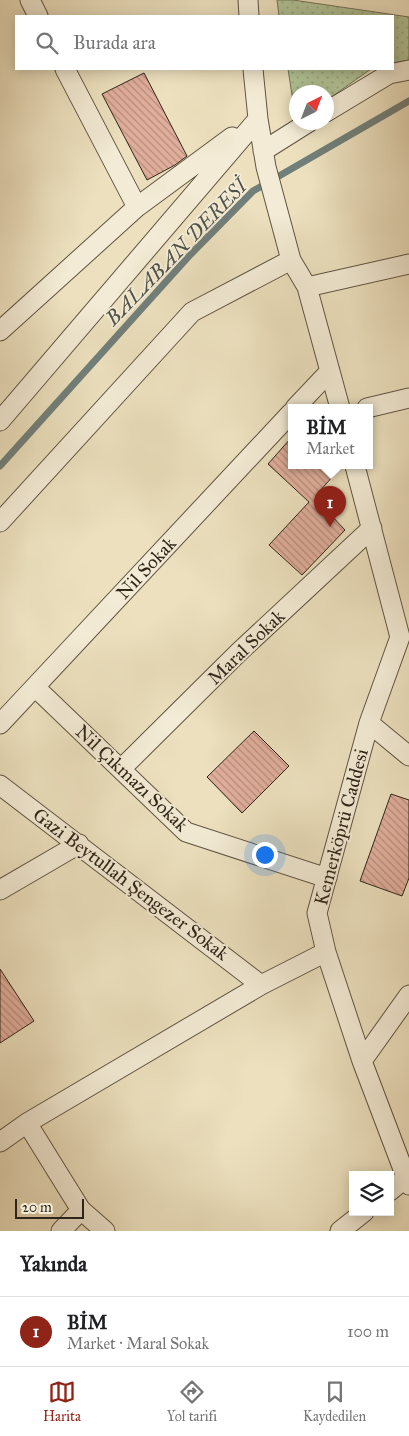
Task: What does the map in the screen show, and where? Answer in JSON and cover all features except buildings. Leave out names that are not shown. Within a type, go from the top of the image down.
[{"type":"street","points":[[30,0],[38,15]]},
{"type":"street","points":[[248,0],[249,15]]},
{"type":"street","points":[[66,70],[137,207]]},
{"type":"street","points":[[254,70],[258,119],[264,159],[291,260],[308,287],[339,404]]},
{"type":"street","points":[[334,107],[390,74],[409,70]]},
{"type":"street","points":[[0,330],[137,207],[258,119]]},
{"type":"street","points":[[3,412],[258,119]]},
{"type":"street","points":[[264,159],[299,130]]},
{"type":"street","points":[[0,522],[192,312],[291,260]]},
{"type":"street","points":[[308,287],[409,264]]},
{"type":"street","points":[[299,404],[330,371]]},
{"type":"street","points":[[373,407],[409,398]]},
{"type":"street","name":"Nil Sokak","points":[[0,724],[288,415]]},
{"type":"street","name":"Kemerköprü Caddesi","points":[[356,469],[404,636],[369,723],[317,913],[326,952],[362,1061],[408,1180]]},
{"type":"street","name":"Maral Sokak","points":[[121,769],[238,653],[372,528]]},
{"type":"street","name":"Nil Çıkmazı Sokak","points":[[35,687],[186,832],[327,878]]},
{"type":"street","points":[[369,723],[409,756]]},
{"type":"street","name":"Gazi Beytullah Şengezer Sokak","points":[[0,784],[261,984]]},
{"type":"street","points":[[0,890],[79,844]]},
{"type":"street","points":[[0,1142],[27,1123],[261,984],[326,952]]},
{"type":"street","points":[[362,1061],[409,995]]},
{"type":"street","points":[[27,1123],[81,1210],[105,1231]]},
{"type":"street","points":[[394,1189],[408,1180]]},
{"type":"street","points":[[61,1231],[81,1210]]},
{"type":"street","points":[[340,1231],[359,1216]]},
{"type":"green space","points":[[277,0],[293,0],[409,17],[409,60],[394,63],[394,15],[279,15]]},
{"type":"green space","points":[[288,70],[370,70],[334,95],[334,85],[290,85]]},
{"type":"waterway","name":"BALABAN DERESİ","points":[[0,466],[190,255],[253,191],[409,101]]},
{"type":"place","name":"BİM","points":[[330,527]]}]
